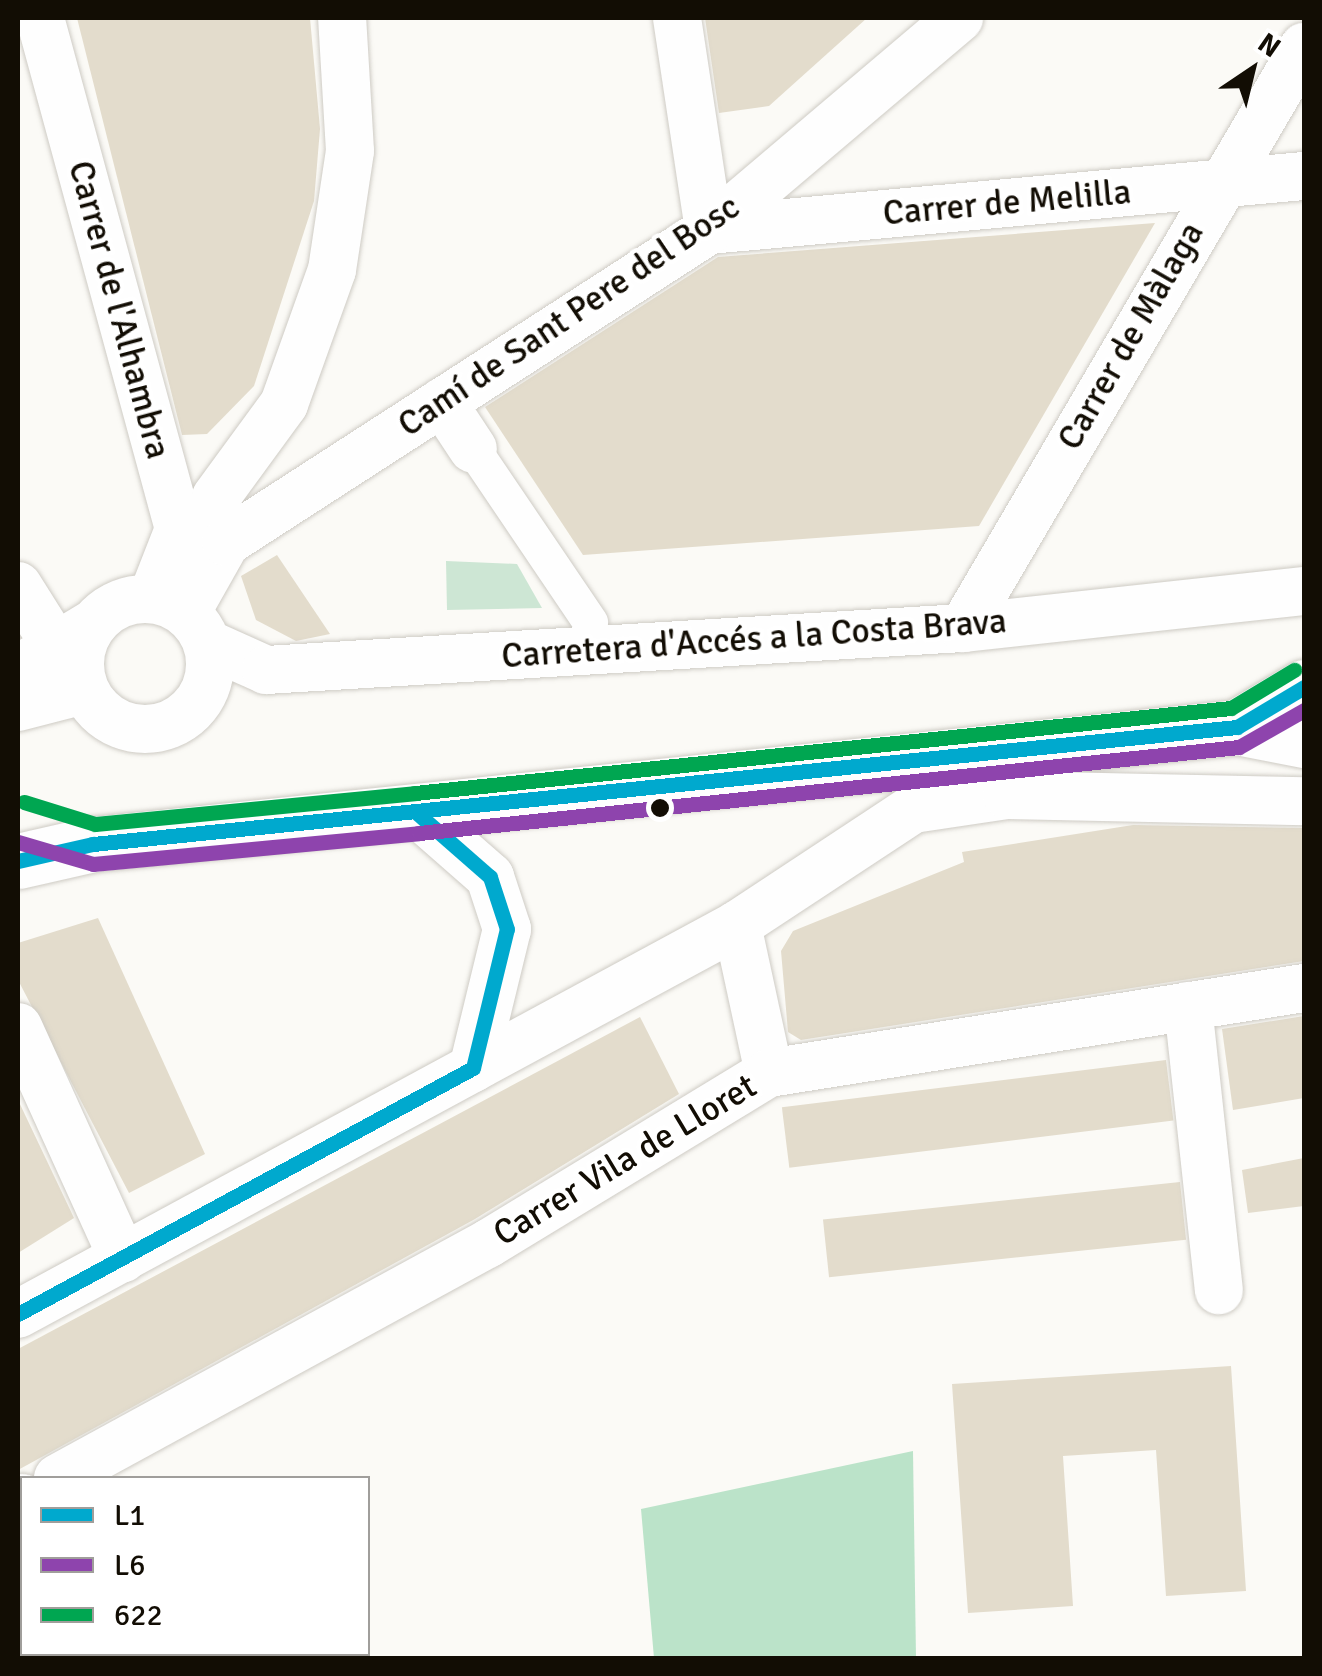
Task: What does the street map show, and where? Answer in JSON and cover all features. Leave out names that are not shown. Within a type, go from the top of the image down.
[{"type":"main road","points":[[1237,728],[1304,687]]},
{"type":"main road","points":[[18,861],[93,844],[1237,728],[1304,740]]},
{"type":"main road","points":[[18,821],[93,844]]},
{"type":"street","name":"Carrer de l'Alhambra","points":[[40,18],[179,529],[187,608]]},
{"type":"street","points":[[18,586],[55,647],[78,657],[84,690],[110,720],[148,730],[186,716],[208,684],[187,608],[216,498],[284,404],[332,270],[350,152],[342,18]]},
{"type":"street","points":[[677,18],[709,230]]},
{"type":"street","name":"Camí de Sant Pere del Bosc","points":[[187,608],[226,542],[709,230],[959,18]]},
{"type":"street","name":"Carrer de Màlaga","points":[[963,628],[1219,184],[1304,47]]},
{"type":"street","name":"Carrer de Melilla","points":[[709,230],[1304,176]]},
{"type":"street","points":[[442,402],[590,622]]},
{"type":"street","name":"Carretera d'Accés a la Costa Brava","points":[[187,608],[266,670],[963,628],[1304,591]]},
{"type":"street","points":[[55,647],[118,603],[187,608]]},
{"type":"street","points":[[18,707],[84,690]]},
{"type":"street","points":[[18,1314],[737,925],[913,810],[1007,795],[1304,801]]},
{"type":"street","points":[[418,813],[490,877],[507,929],[473,1068]]},
{"type":"street","points":[[737,925],[769,1073]]},
{"type":"street","name":"Carrer Vila de Lloret","points":[[62,1476],[489,1242],[769,1073],[1304,988]]},
{"type":"street","points":[[1188,1006],[1219,1290]]},
{"type":"street","points":[[18,1027],[28,1074],[123,1258]]},
{"type":"green space","points":[[446,561],[517,564],[542,608],[447,610]]},
{"type":"green space","points":[[913,1451],[916,1658],[654,1658],[641,1509]]},
{"type":"building","points":[[77,18],[310,18],[320,129],[314,201],[254,386],[207,434],[182,435]]},
{"type":"building","points":[[705,18],[867,18],[769,106],[719,113]]},
{"type":"building","points":[[1155,223],[979,526],[583,555],[485,407],[718,257]]},
{"type":"building","points":[[277,555],[330,634],[296,641],[256,620],[241,576]]},
{"type":"building","points":[[1133,825],[1304,828],[1304,961],[801,1040],[788,1032],[781,951],[793,931],[964,862],[962,852]]},
{"type":"building","points":[[98,918],[205,1154],[129,1193],[18,980],[18,943]]},
{"type":"building","points":[[1304,1016],[1304,1098],[1233,1110],[1222,1029]]},
{"type":"building","points":[[640,1017],[679,1094],[475,1219],[18,1470],[18,1349]]},
{"type":"building","points":[[1166,1060],[1173,1121],[789,1168],[782,1107]]},
{"type":"building","points":[[18,1100],[74,1218],[18,1253]]},
{"type":"building","points":[[1304,1158],[1304,1206],[1248,1213],[1242,1170]]},
{"type":"building","points":[[1180,1182],[1186,1240],[829,1277],[823,1220]]},
{"type":"building","points":[[1231,1366],[1246,1591],[1166,1596],[1156,1450],[1063,1456],[1073,1606],[968,1613],[952,1384]]},
{"type":"transit line","name":"622","points":[[24,802],[95,824],[415,793],[1231,708],[1294,670]]},
{"type":"transit line","name":"L1","points":[[18,861],[93,844],[1237,727],[1304,687]]},
{"type":"transit line","name":"L6","points":[[18,842],[93,864],[419,833],[1239,747],[1304,710]]},
{"type":"transit line","name":"L1","points":[[18,1314],[473,1068],[507,929],[490,877],[417,813]]}]
